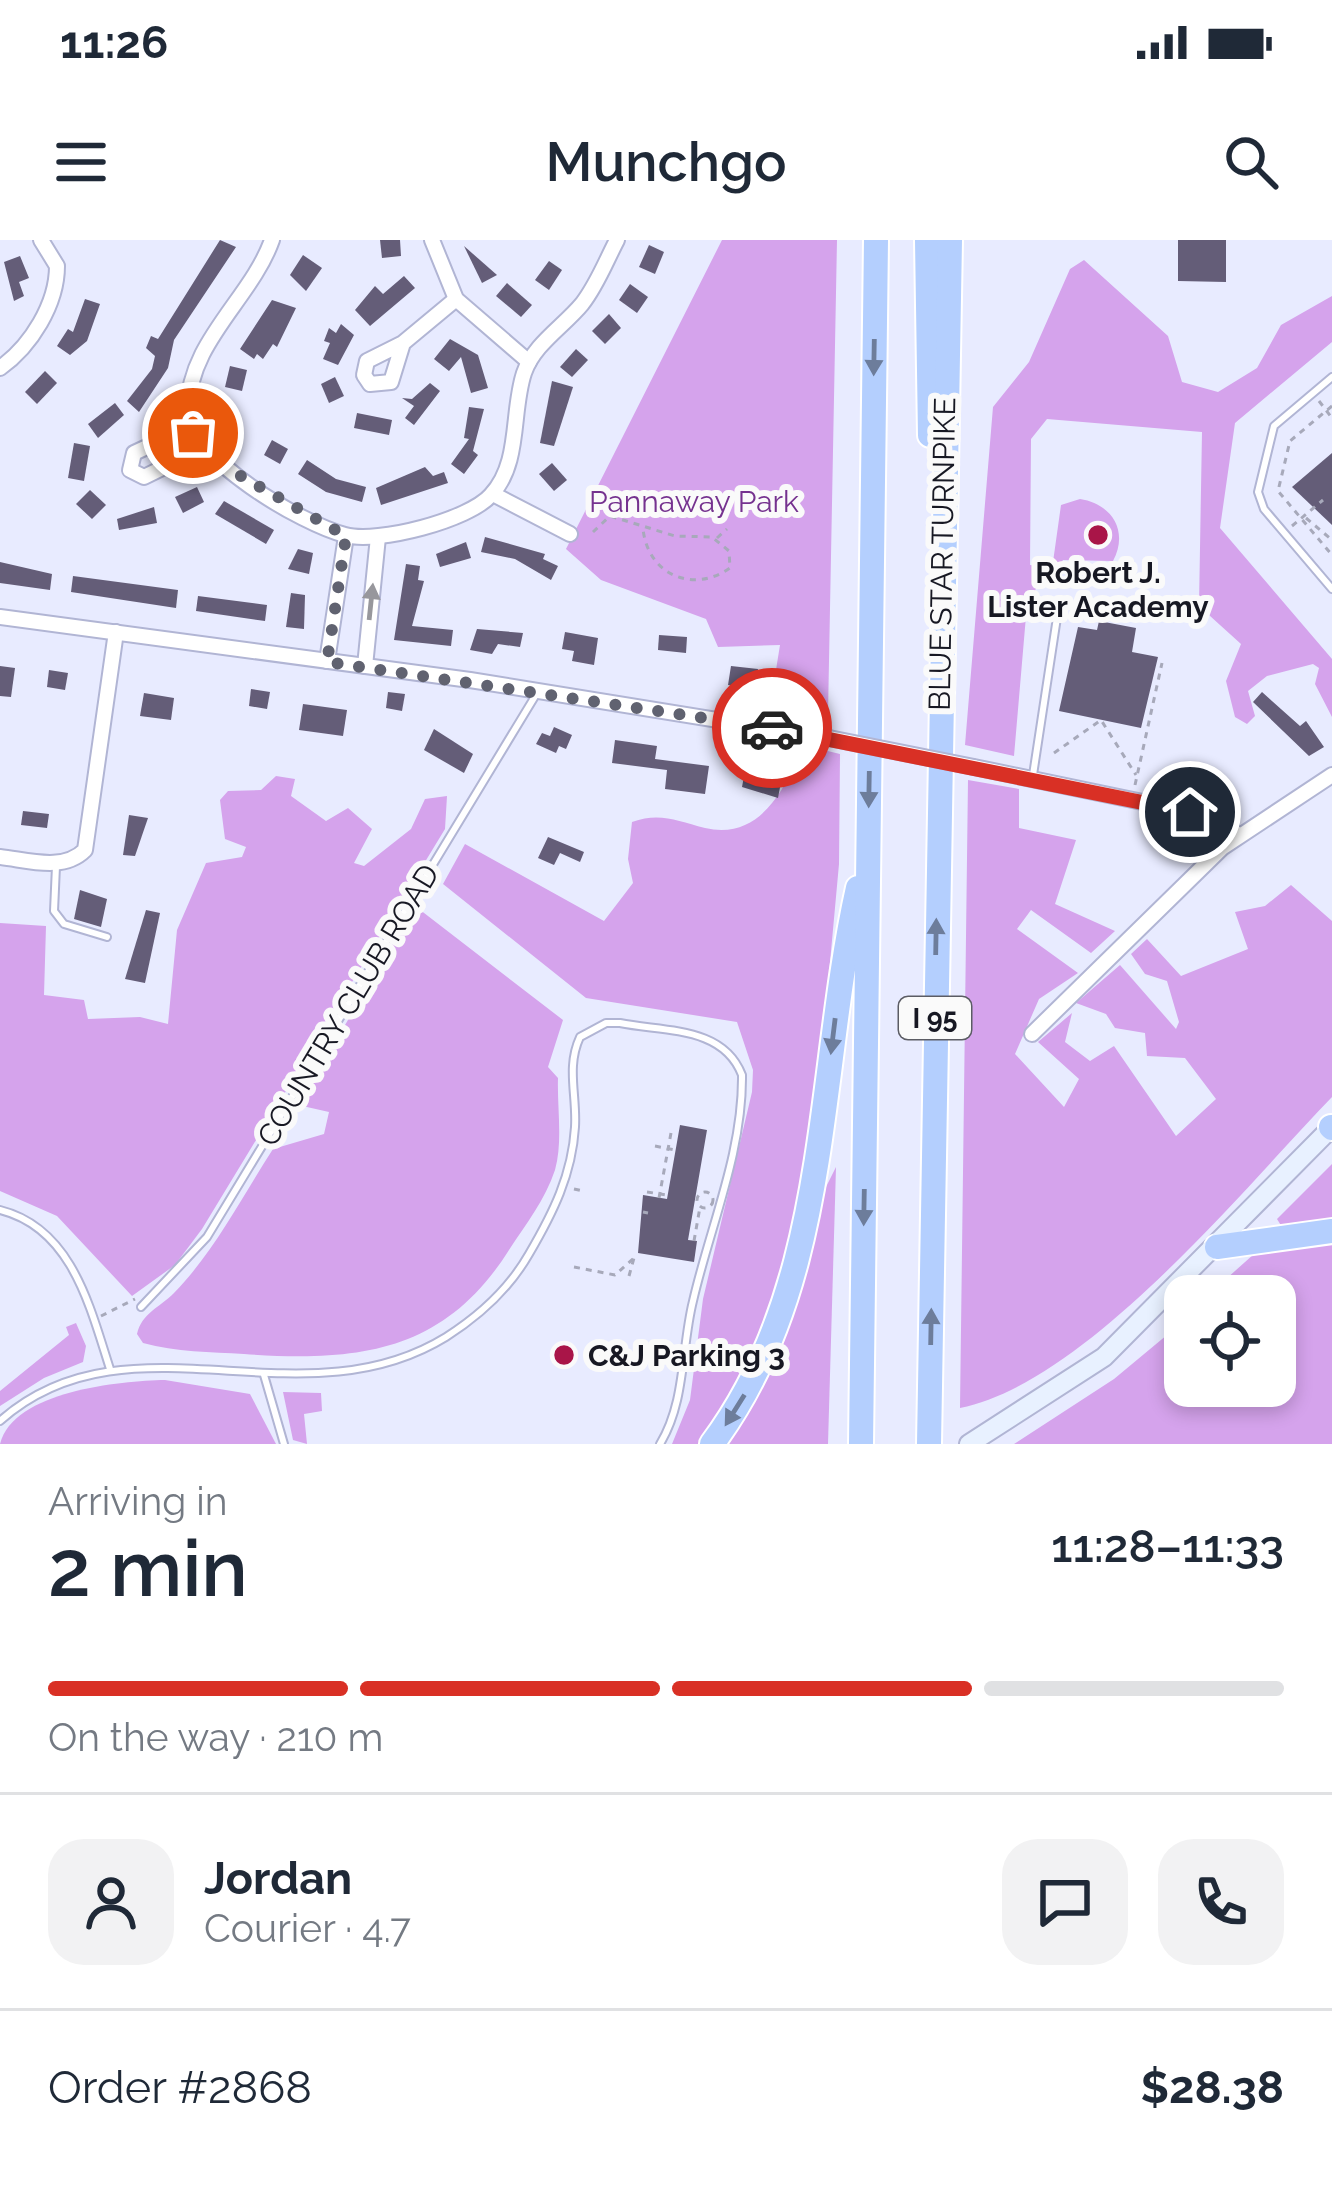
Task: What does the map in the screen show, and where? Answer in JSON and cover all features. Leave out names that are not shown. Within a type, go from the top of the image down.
[{"type":"highway","name":"I 95","points":[[862,1444],[876,240]]},
{"type":"highway","points":[[927,240],[929,411],[940,593]]},
{"type":"highway","name":"BLUE STAR TURNPIKE","points":[[929,1444],[940,593],[950,240]]},
{"type":"highway","points":[[712,1444],[765,1353],[809,1217],[842,967],[868,838]]},
{"type":"highway","points":[[1216,1247],[1332,1231]]},
{"type":"main road","points":[[970,1443],[1104,1357],[1332,1127]]},
{"type":"street","points":[[0,368],[32,334],[54,292],[58,266],[40,240]]},
{"type":"street","points":[[272,240],[259,271],[206,350],[190,397],[190,427],[203,448],[244,480],[346,536],[378,537],[472,509],[493,494],[508,468],[529,362],[584,302],[617,240]]},
{"type":"street","points":[[432,240],[456,299],[529,362]]},
{"type":"street","points":[[403,343],[456,299]]},
{"type":"street","points":[[190,427],[134,454],[130,470],[144,477],[203,448]]},
{"type":"street","points":[[493,494],[577,537]]},
{"type":"street","points":[[327,662],[346,536]]},
{"type":"street","points":[[365,666],[378,537]]},
{"type":"street","points":[[0,616],[538,690],[830,739],[1210,816],[1239,835]]},
{"type":"street","points":[[0,856],[74,861],[89,835],[116,632]]},
{"type":"street","points":[[1032,1034],[1239,835],[1332,775]]},
{"type":"lane","points":[[1332,377],[1270,433],[1258,493],[1284,533],[1332,589]]},
{"type":"lane","points":[[1033,779],[1058,611]]},
{"type":"lane","name":"COUNTRY CLUB ROAD","points":[[143,1305],[194,1254],[219,1218],[538,690]]},
{"type":"lane","points":[[57,863],[54,911],[64,924],[107,937]]},
{"type":"lane","points":[[0,1421],[38,1393],[110,1369],[320,1376],[382,1366],[421,1351],[471,1320],[504,1288],[535,1244],[566,1186],[575,1128],[573,1051],[593,1028],[620,1022],[712,1039],[736,1060],[742,1090],[722,1200],[693,1298],[676,1412],[660,1444]]},
{"type":"lane","points":[[0,1210],[50,1237],[82,1284],[110,1369]]},
{"type":"lane","points":[[264,1375],[284,1444]]},
{"type":"path","points":[[1312,393],[1332,418]]},
{"type":"path","points":[[1332,406],[1290,441],[1278,490],[1332,555]]},
{"type":"path","points":[[1284,533],[1323,500]]},
{"type":"path","points":[[593,532],[610,516],[643,529],[653,525],[675,536],[716,540],[729,551],[730,568],[692,582],[672,575],[653,559],[643,529]]},
{"type":"path","points":[[1302,518],[1331,535]]},
{"type":"path","points":[[716,540],[727,530]]},
{"type":"path","points":[[1135,787],[1162,663]]},
{"type":"path","points":[[1054,753],[1101,719],[1137,776]]},
{"type":"path","points":[[659,1196],[671,1132]]},
{"type":"path","points":[[655,1146],[675,1150]]},
{"type":"path","points":[[664,1172],[671,1174]]},
{"type":"path","points":[[574,1189],[583,1191]]},
{"type":"path","points":[[647,1192],[667,1195]]},
{"type":"path","points":[[694,1241],[698,1210]]},
{"type":"path","points":[[574,1267],[615,1275],[635,1256],[629,1276]]},
{"type":"path","points":[[590,1280],[592,1270]]},
{"type":"path","points":[[93,1318],[139,1296],[143,1305]]},
{"type":"green space","name":"Pannaway Park","points":[[722,240],[837,240],[828,714],[770,707],[780,645],[718,647],[706,619],[601,580],[566,549]]},
{"type":"green space","points":[[1084,260],[1168,336],[1182,382],[1218,392],[1257,368],[1281,325],[1332,296],[1332,342],[1235,423],[1220,528],[1332,659],[1332,717],[1315,684],[1319,668],[1313,664],[1267,676],[1248,691],[1255,716],[1247,724],[1235,717],[1226,681],[1241,644],[1199,606],[1202,432],[1047,419],[1031,439],[1030,565],[1044,566],[1026,616],[1014,756],[965,745],[993,407],[1029,362],[1070,269]]},
{"type":"green space","points":[[1080,499],[1109,513],[1118,530],[1117,550],[1113,561],[1063,560],[1058,567],[1053,562],[1061,505]]},
{"type":"green space","points":[[803,745],[840,754],[839,864],[814,1137],[776,1311],[704,1444],[672,1444],[690,1400],[703,1299],[752,1092],[753,1070],[737,1022],[586,998],[443,884],[465,844],[604,921],[633,883],[628,859],[632,822],[660,818],[725,830],[742,826],[769,807]]},
{"type":"green space","points":[[276,776],[295,779],[291,796],[326,821],[348,808],[372,829],[354,863],[364,866],[411,829],[425,799],[447,796],[445,829],[202,1229],[175,1265],[132,1296],[57,1216],[0,1191],[0,923],[46,926],[44,995],[84,1000],[88,1019],[140,1017],[168,1024],[177,930],[206,863],[242,857],[246,847],[225,839],[220,800],[228,791],[261,790]]},
{"type":"green space","points":[[968,780],[1019,789],[1019,828],[1076,840],[1055,904],[1115,931],[1091,953],[1031,910],[1017,929],[1078,973],[1039,999],[1015,1054],[1064,1107],[1079,1079],[1038,1042],[1072,1013],[1065,1042],[1090,1061],[1114,1046],[1176,1136],[1216,1099],[1185,1058],[1147,1056],[1145,1033],[1115,1028],[1106,1014],[1076,1003],[1120,965],[1176,1029],[1179,1022],[1167,981],[1145,974],[1131,954],[1147,939],[1181,976],[1248,949],[1235,912],[1265,906],[1291,885],[1332,921],[1332,1097],[1160,1278],[1110,1323],[1059,1362],[1009,1391],[960,1408]]},
{"type":"green space","points":[[415,906],[563,1020],[548,1067],[558,1078],[557,1159],[535,1212],[484,1284],[456,1311],[395,1344],[361,1352],[285,1356],[143,1343],[137,1334],[143,1321],[202,1260],[273,1149],[324,1134],[329,1112],[298,1105]]},
{"type":"green space","points":[[1332,1164],[1332,1223],[1282,1227],[1277,1219]]},
{"type":"green space","points":[[836,1167],[828,1444],[720,1444],[822,1195]]},
{"type":"green space","points":[[1332,1238],[1332,1444],[1014,1444],[1114,1379],[1164,1337],[1164,1407],[1296,1407],[1296,1275],[1230,1275],[1254,1254]]},
{"type":"green space","points":[[76,1323],[86,1346],[83,1362],[44,1378],[0,1406],[0,1391],[69,1335],[66,1327]]},
{"type":"green space","points":[[165,1380],[250,1394],[276,1444],[0,1444],[9,1426],[46,1401],[96,1387]]},
{"type":"green space","points":[[283,1392],[321,1393],[322,1411],[304,1414],[307,1444],[293,1440]]},
{"type":"building","points":[[220,240],[236,247],[174,340],[168,368],[139,412],[127,401],[152,369],[155,356],[146,348],[151,336],[158,339]]},
{"type":"building","points":[[380,240],[400,240],[401,256],[382,258]]},
{"type":"building","points":[[1178,240],[1226,240],[1226,282],[1178,281]]},
{"type":"building","points":[[649,245],[664,252],[655,274],[639,267]]},
{"type":"building","points":[[464,246],[497,275],[482,283]]},
{"type":"building","points":[[303,255],[322,268],[306,291],[290,275]]},
{"type":"building","points":[[20,256],[29,278],[19,282],[24,296],[14,301],[4,262]]},
{"type":"building","points":[[549,261],[562,270],[549,290],[535,280]]},
{"type":"building","points":[[404,276],[415,288],[370,326],[355,310],[375,286],[383,294]]},
{"type":"building","points":[[507,283],[532,305],[521,317],[496,296]]},
{"type":"building","points":[[630,284],[648,297],[637,313],[619,300]]},
{"type":"building","points":[[85,299],[100,304],[87,341],[70,355],[57,346],[68,329],[73,332]]},
{"type":"building","points":[[272,300],[296,308],[277,347],[273,344],[263,359],[257,354],[254,359],[240,349]]},
{"type":"building","points":[[609,314],[621,328],[605,344],[592,331]]},
{"type":"building","points":[[341,324],[354,335],[338,365],[323,359],[330,343],[324,341],[329,328],[336,333]]},
{"type":"building","points":[[450,339],[478,355],[488,388],[471,393],[461,357],[449,371],[434,359]]},
{"type":"building","points":[[576,349],[588,360],[572,377],[560,367]]},
{"type":"building","points":[[230,366],[247,370],[242,391],[225,387]]},
{"type":"building","points":[[45,371],[57,383],[37,404],[25,392]]},
{"type":"building","points":[[335,377],[344,396],[329,403],[321,384]]},
{"type":"building","points":[[552,381],[573,387],[554,446],[540,443]]},
{"type":"building","points":[[430,383],[440,391],[414,425],[405,418],[414,406],[402,398],[412,399]]},
{"type":"building","points":[[115,403],[124,415],[98,438],[88,424]]},
{"type":"building","points":[[469,407],[484,409],[473,451],[478,455],[464,474],[451,464],[469,439],[464,438]]},
{"type":"building","points":[[357,413],[392,420],[389,435],[354,428]]},
{"type":"building","points":[[272,440],[288,449],[280,464],[264,455]]},
{"type":"building","points":[[74,443],[90,446],[84,481],[68,478]]},
{"type":"building","points":[[1332,453],[1332,525],[1292,487]]},
{"type":"building","points":[[307,460],[336,479],[366,487],[362,502],[326,492],[298,474]]},
{"type":"building","points":[[552,463],[567,480],[554,491],[539,474]]},
{"type":"building","points":[[425,467],[433,476],[444,472],[448,483],[381,505],[376,488]]},
{"type":"building","points":[[197,487],[204,502],[183,513],[175,497]]},
{"type":"building","points":[[90,490],[106,505],[92,519],[76,504]]},
{"type":"building","points":[[224,501],[274,530],[266,544],[215,514]]},
{"type":"building","points":[[154,507],[157,523],[119,530],[117,519]]},
{"type":"building","points":[[485,537],[545,554],[543,559],[558,566],[551,580],[515,559],[481,552]]},
{"type":"building","points":[[466,542],[471,558],[440,567],[436,554]]},
{"type":"building","points":[[298,549],[313,553],[309,574],[288,569]]},
{"type":"building","points":[[0,562],[52,574],[50,590],[0,583]]},
{"type":"building","points":[[406,564],[420,566],[418,580],[424,581],[412,626],[453,630],[451,646],[394,640]]},
{"type":"building","points":[[73,576],[178,590],[176,608],[71,592]]},
{"type":"building","points":[[291,593],[305,595],[304,629],[286,627]]},
{"type":"building","points":[[198,596],[267,605],[265,621],[196,611]]},
{"type":"building","points":[[1099,621],[1136,628],[1132,652],[1158,657],[1141,728],[1059,711],[1078,627],[1097,630]]},
{"type":"building","points":[[477,629],[523,633],[520,647],[498,644],[492,654],[470,650]]},
{"type":"building","points":[[565,632],[598,638],[594,665],[572,661],[574,651],[562,649]]},
{"type":"building","points":[[659,635],[687,637],[686,653],[658,650]]},
{"type":"building","points":[[0,666],[15,668],[11,697],[0,696]]},
{"type":"building","points":[[731,666],[758,669],[755,689],[728,685]]},
{"type":"building","points":[[49,670],[68,673],[65,690],[47,687]]},
{"type":"building","points":[[251,689],[270,692],[267,709],[249,706]]},
{"type":"building","points":[[388,692],[405,694],[402,711],[386,708]]},
{"type":"building","points":[[1262,692],[1300,726],[1306,721],[1324,747],[1309,756],[1253,702]]},
{"type":"building","points":[[144,693],[174,698],[171,720],[140,716]]},
{"type":"building","points":[[303,704],[347,710],[343,736],[299,730]]},
{"type":"building","points":[[554,727],[572,735],[566,749],[559,746],[556,753],[536,744],[542,733],[550,736]]},
{"type":"building","points":[[434,729],[473,754],[464,773],[424,750]]},
{"type":"building","points":[[615,740],[657,746],[655,759],[709,766],[705,794],[665,789],[667,770],[612,763]]},
{"type":"building","points":[[761,761],[784,766],[778,798],[742,787],[746,766],[760,769]]},
{"type":"building","points":[[23,811],[49,814],[47,828],[21,825]]},
{"type":"building","points":[[129,815],[148,818],[135,856],[123,855]]},
{"type":"building","points":[[548,837],[584,852],[580,862],[560,853],[554,865],[538,858]]},
{"type":"building","points":[[80,890],[107,899],[101,927],[74,919]]},
{"type":"building","points":[[146,910],[160,913],[145,983],[125,979]]},
{"type":"building","points":[[680,1125],[707,1130],[688,1240],[697,1241],[694,1262],[638,1253],[643,1195],[667,1199]]},
{"type":"way so far","points":[[193,433],[227,468],[346,536],[327,662],[772,728]]},
{"type":"place","name":"Robert J. Lister Academy","points":[[1098,535]]},
{"type":"place","name":"C&J Parking 3","points":[[564,1355]]},
{"type":"route","points":[[772,728],[1190,812]]}]
